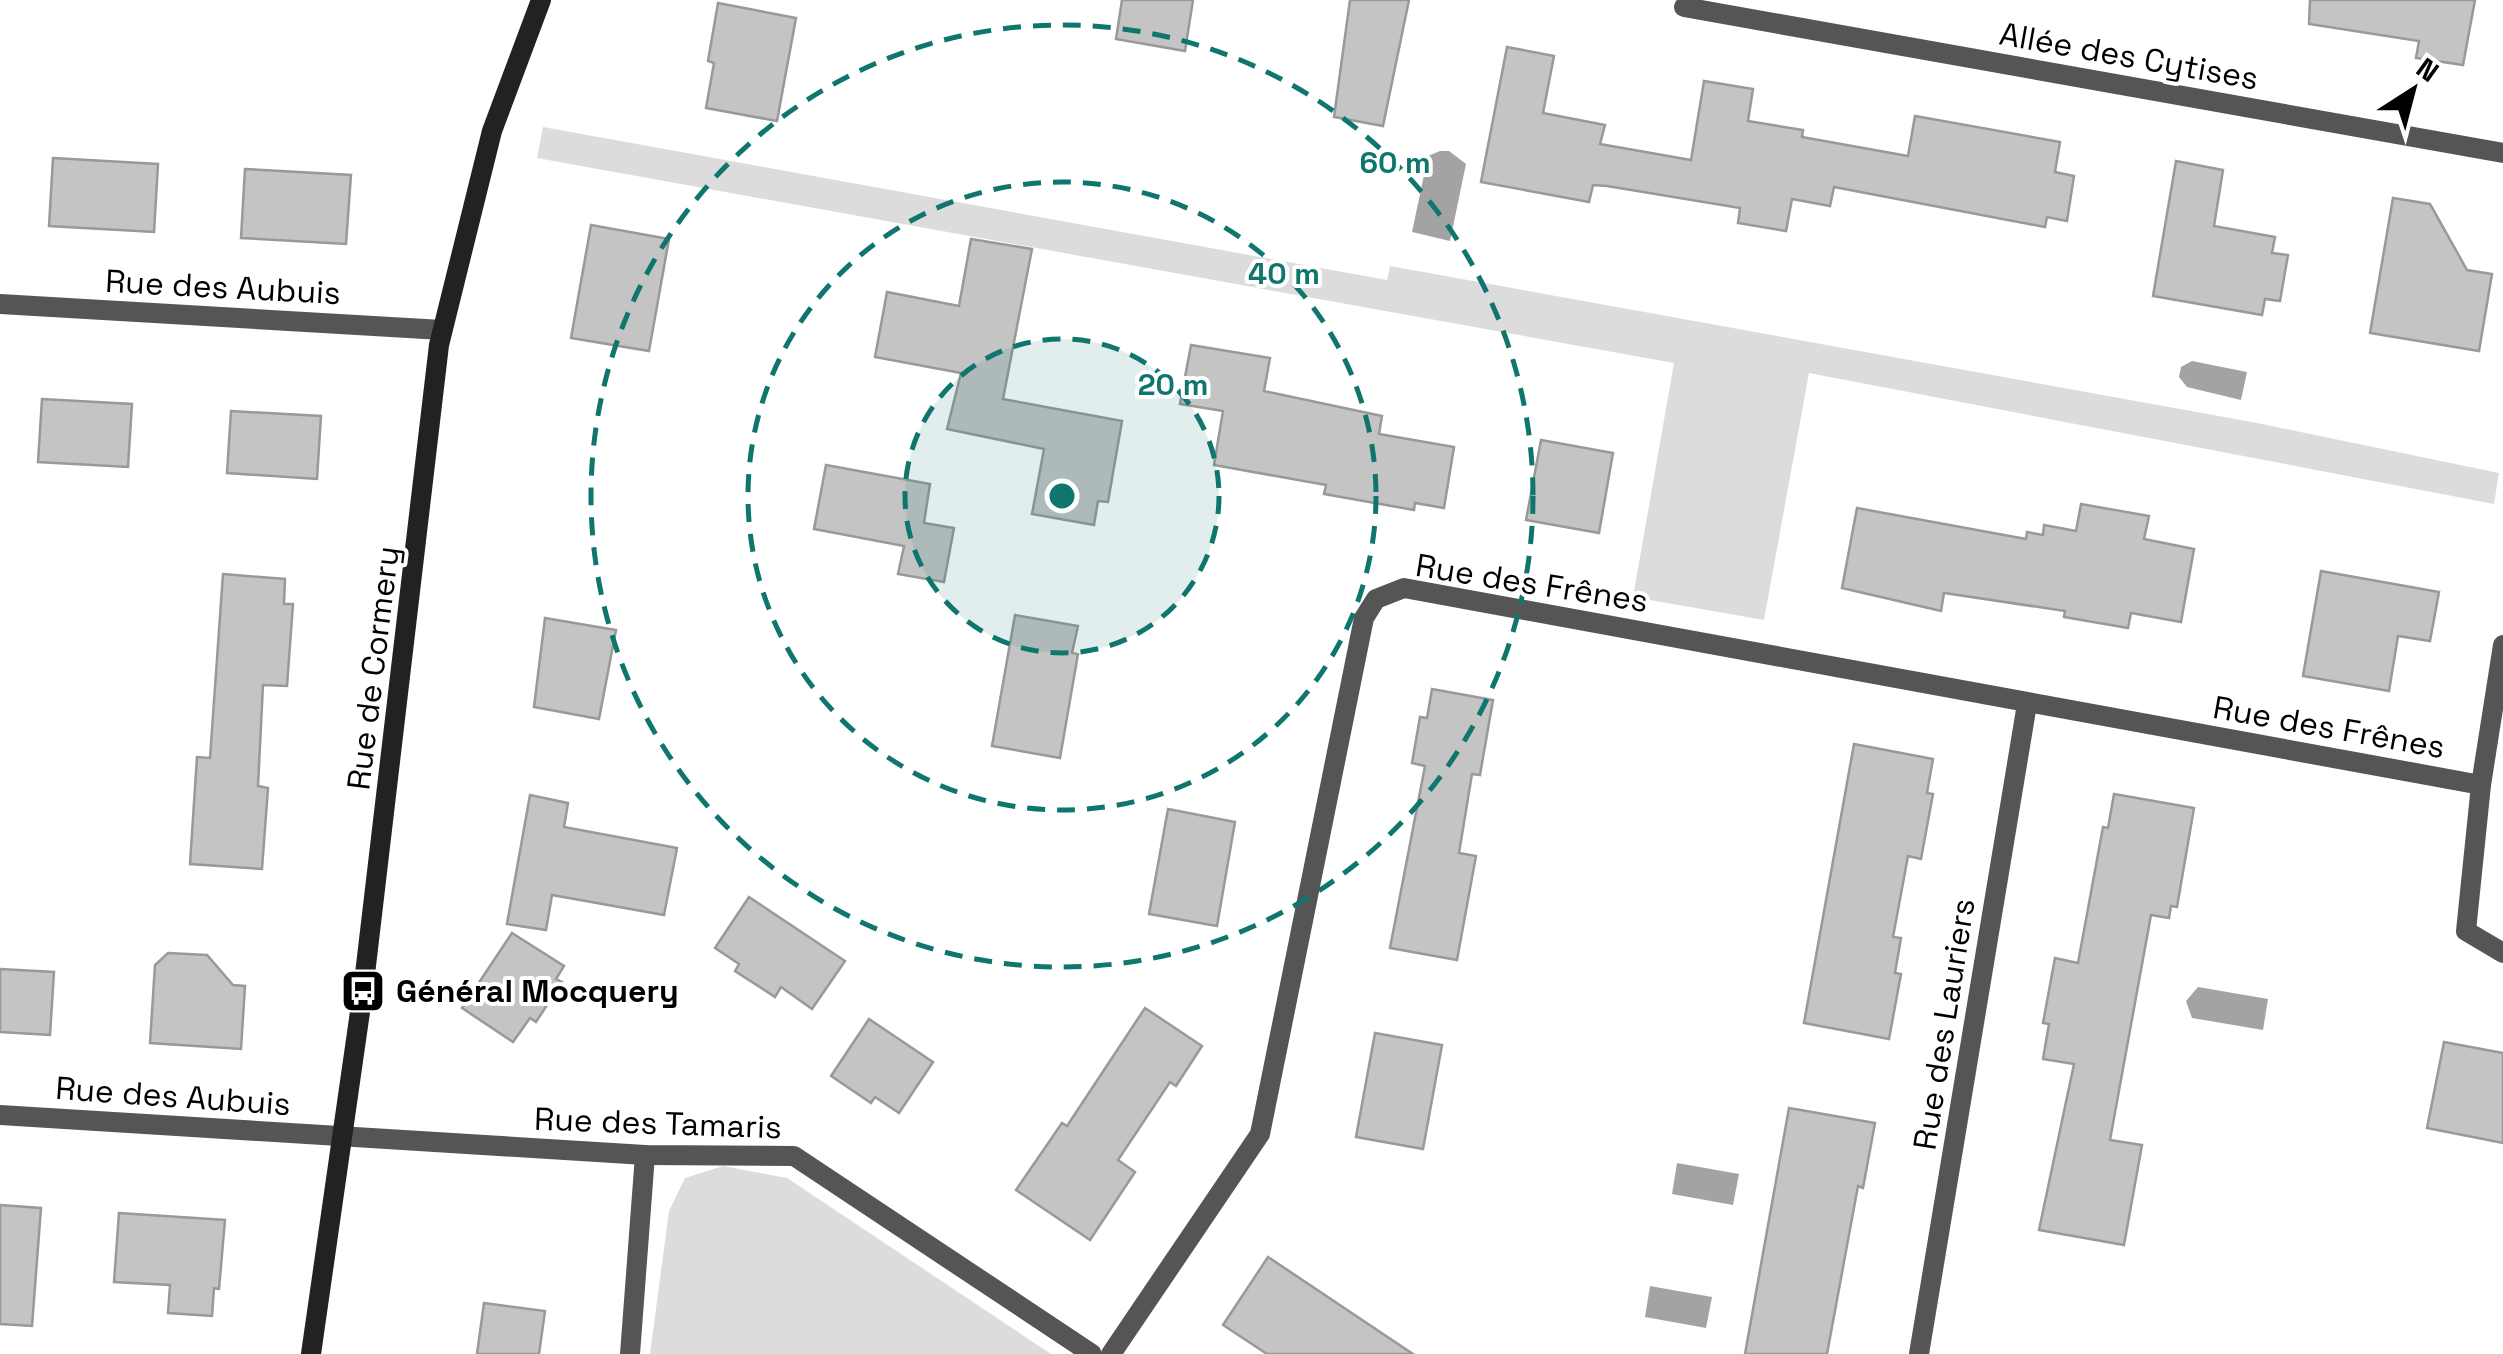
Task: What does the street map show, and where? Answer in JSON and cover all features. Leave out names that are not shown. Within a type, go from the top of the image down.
[{"type":"main road","name":"Rue de Cormery","points":[[311,1354],[343,1137],[442,330],[492,131],[541,0]]},
{"type":"street","name":"Allée des Cytises","points":[[1684,7],[2503,153]]},
{"type":"street","name":"Rue des Aubuis","points":[[0,304],[442,330]]},
{"type":"street","name":"Rue des Frênes","points":[[1112,1354],[1260,1134],[1364,618],[1376,599],[1404,588],[2481,785]]},
{"type":"street","points":[[2503,645],[2481,785],[2466,931],[2503,954]]},
{"type":"street","name":"Rue des Lauriers","points":[[1920,1354],[2027,704]]},
{"type":"street","name":"Rue des Aubuis","points":[[0,1115],[343,1137]]},
{"type":"street","name":"Rue des Tamaris","points":[[343,1137],[644,1155],[794,1156],[1092,1354]]},
{"type":"street","points":[[630,1354],[644,1155]]},
{"type":"shaded area","points":[[543,127],[1387,280],[1390,266],[2252,422],[2499,473],[2494,504],[1809,373],[1764,620],[1633,597],[1674,363],[537,158]]},
{"type":"shaded area","points":[[1449,151],[1466,164],[1450,241],[1412,232],[1428,156]]},
{"type":"shaded area","points":[[2192,361],[2247,372],[2241,400],[2187,387],[2179,377],[2181,367]]},
{"type":"shaded area","points":[[2198,987],[2268,999],[2263,1030],[2192,1018],[2186,1001]]},
{"type":"shaded area","points":[[1677,1163],[1739,1174],[1733,1205],[1672,1194]]},
{"type":"shaded area","points":[[723,1166],[787,1178],[1051,1354],[650,1354],[669,1211],[685,1178]]},
{"type":"shaded area","points":[[1650,1286],[1712,1297],[1706,1328],[1645,1317]]},
{"type":"building","points":[[1122,0],[1193,0],[1185,51],[1116,39]]},
{"type":"building","points":[[1350,0],[1409,0],[1383,126],[1334,117]]},
{"type":"building","points":[[2310,0],[2475,0],[2463,65],[2416,58],[2419,41],[2309,24]]},
{"type":"building","points":[[718,3],[796,18],[777,121],[706,108],[714,63],[708,61]]},
{"type":"building","points":[[1507,47],[1554,56],[1543,113],[1605,125],[1600,144],[1691,160],[1704,81],[1753,89],[1748,121],[1803,130],[1802,137],[1908,156],[1915,116],[2060,142],[2055,172],[2074,176],[2067,221],[2047,217],[2045,227],[1834,187],[1830,206],[1792,199],[1786,231],[1738,223],[1740,208],[1607,186],[1593,185],[1589,202],[1481,182]]},
{"type":"building","points":[[53,158],[158,164],[154,232],[49,226]]},
{"type":"building","points":[[2176,161],[2223,170],[2214,226],[2275,237],[2272,253],[2288,255],[2280,301],[2265,299],[2262,315],[2153,296]]},
{"type":"building","points":[[245,169],[351,175],[346,244],[241,238]]},
{"type":"building","points":[[2393,198],[2430,204],[2467,270],[2492,274],[2479,351],[2370,333]]},
{"type":"building","points":[[591,225],[669,239],[649,351],[571,338]]},
{"type":"building","points":[[971,239],[1032,249],[1003,399],[1122,421],[1108,502],[1098,501],[1094,525],[1032,514],[1044,449],[947,429],[961,373],[875,357],[887,292],[959,306]]},
{"type":"building","points":[[1191,345],[1270,358],[1264,391],[1382,416],[1379,434],[1454,447],[1444,508],[1415,503],[1414,510],[1324,494],[1326,485],[1214,465],[1223,411],[1180,404]]},
{"type":"building","points":[[42,399],[132,404],[128,467],[38,462]]},
{"type":"building","points":[[231,411],[321,416],[317,479],[227,473]]},
{"type":"building","points":[[1541,440],[1613,453],[1599,533],[1526,520]]},
{"type":"building","points":[[826,465],[930,484],[924,523],[954,528],[944,582],[898,574],[904,546],[814,529]]},
{"type":"building","points":[[2081,504],[2149,516],[2144,539],[2194,549],[2181,622],[2131,613],[2128,628],[2064,617],[2065,611],[1944,593],[1941,611],[1842,588],[1857,508],[2026,539],[2027,532],[2043,535],[2044,525],[2076,531]]},
{"type":"building","points":[[2321,571],[2439,592],[2430,641],[2398,636],[2389,691],[2303,676]]},
{"type":"building","points":[[223,574],[285,579],[284,604],[293,604],[287,686],[263,685],[258,786],[268,788],[262,869],[190,864],[197,757],[210,758]]},
{"type":"building","points":[[1015,615],[1078,626],[1072,653],[1078,654],[1060,758],[992,746]]},
{"type":"building","points":[[545,618],[616,630],[599,719],[534,707]]},
{"type":"building","points":[[1432,689],[1493,700],[1480,775],[1472,774],[1459,853],[1476,856],[1457,960],[1390,948],[1425,766],[1412,763],[1420,717],[1427,718]]},
{"type":"building","points":[[1854,744],[1933,759],[1927,793],[1933,794],[1921,859],[1908,856],[1893,937],[1901,938],[1895,973],[1901,974],[1889,1039],[1804,1023]]},
{"type":"building","points":[[2114,794],[2194,808],[2177,907],[2171,906],[2169,918],[2151,915],[2110,1140],[2142,1145],[2124,1245],[2039,1230],[2074,1064],[2043,1059],[2049,1024],[2043,1023],[2055,958],[2078,963],[2103,827],[2108,828]]},
{"type":"building","points":[[530,795],[568,803],[564,827],[677,848],[664,915],[552,895],[546,930],[507,924]]},
{"type":"building","points":[[1168,809],[1235,822],[1217,926],[1149,914]]},
{"type":"building","points":[[749,897],[845,961],[812,1009],[781,987],[775,997],[735,971],[739,964],[715,948]]},
{"type":"building","points":[[512,933],[564,966],[556,979],[562,982],[536,1022],[530,1018],[513,1042],[462,1008]]},
{"type":"building","points":[[168,953],[207,955],[233,985],[245,986],[241,1049],[150,1043],[155,965]]},
{"type":"building","points":[[0,969],[54,972],[50,1035],[0,1032]]},
{"type":"building","points":[[1145,1008],[1202,1046],[1176,1086],[1170,1082],[1118,1160],[1135,1172],[1090,1240],[1016,1190],[1062,1123],[1067,1126]]},
{"type":"building","points":[[869,1019],[933,1062],[899,1113],[875,1097],[871,1103],[831,1076]]},
{"type":"building","points":[[1375,1033],[1442,1045],[1423,1149],[1356,1137]]},
{"type":"building","points":[[2444,1042],[2503,1053],[2503,1143],[2427,1128]]},
{"type":"building","points":[[1789,1108],[1875,1123],[1863,1188],[1858,1186],[1827,1354],[1745,1354]]},
{"type":"building","points":[[0,1205],[41,1208],[32,1326],[0,1324]]},
{"type":"building","points":[[119,1213],[225,1220],[219,1289],[214,1288],[212,1316],[168,1313],[170,1285],[114,1282]]},
{"type":"building","points":[[1268,1257],[1413,1354],[1267,1354],[1223,1325]]},
{"type":"building","points":[[484,1303],[545,1311],[539,1354],[477,1354]]},
{"type":"place","name":"Général Mocquery","points":[[363,991]]}]
